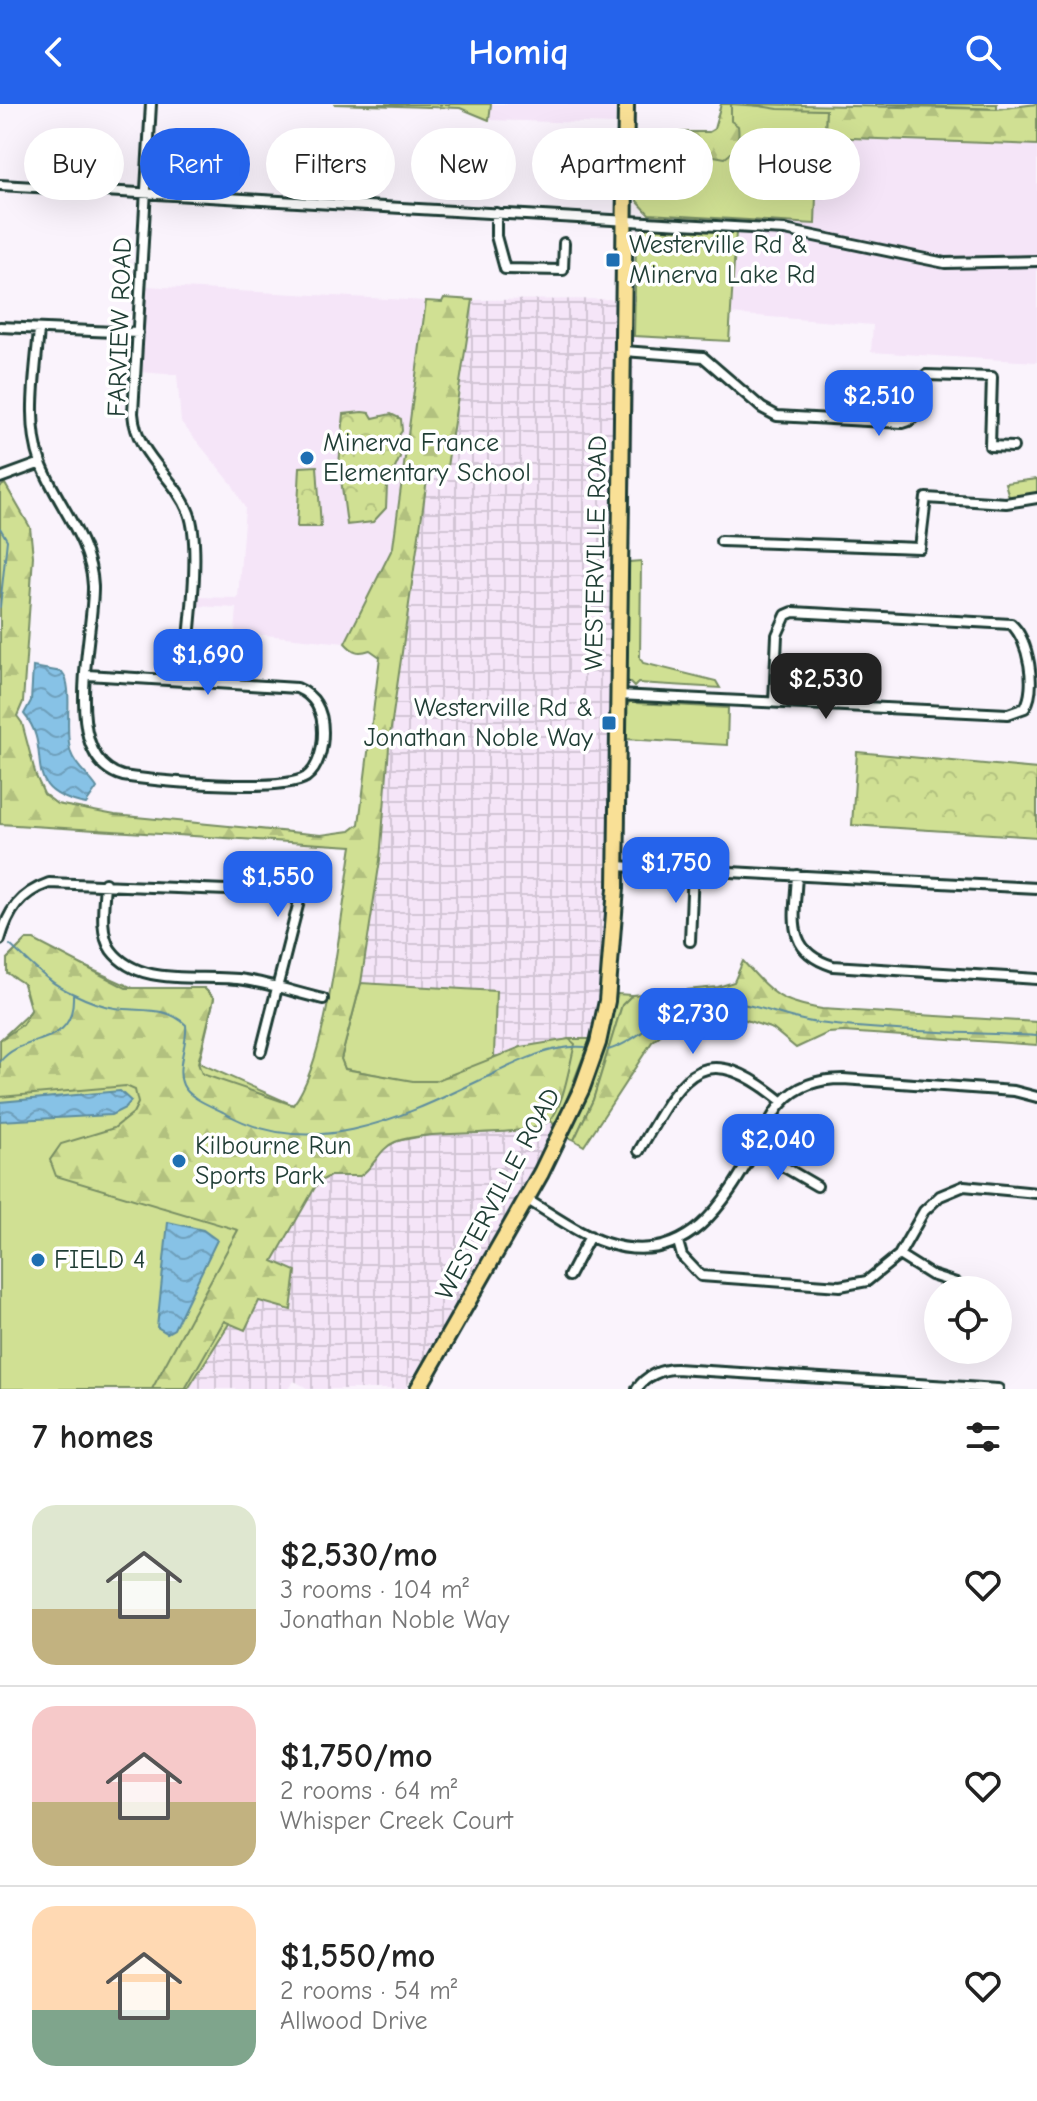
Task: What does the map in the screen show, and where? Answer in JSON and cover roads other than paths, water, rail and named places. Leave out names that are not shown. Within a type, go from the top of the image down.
[{"type":"main road","name":"WESTERVILLE ROAD","points":[[418,1389],[564,1130],[599,1041],[612,952],[616,866],[627,220],[626,104]]},
{"type":"street","name":"FARVIEW ROAD","points":[[150,128],[151,104]]},
{"type":"street","points":[[0,185],[140,193]]},
{"type":"street","points":[[250,199],[785,230],[945,263],[1037,261]]},
{"type":"street","name":"FARVIEW ROAD","points":[[146,200],[133,413],[136,437],[180,495],[193,534],[185,679]]},
{"type":"street","points":[[496,213],[496,236],[505,269],[563,270],[564,243]]},
{"type":"street","points":[[0,327],[138,333]]},
{"type":"street","points":[[39,329],[34,424],[41,463],[88,557],[93,585],[87,675],[85,735],[98,761],[114,774],[281,786],[307,776],[315,766],[321,748],[322,718],[306,692],[297,688],[87,675]]},
{"type":"street","points":[[624,351],[703,357],[762,408],[786,418],[910,421],[918,411],[923,378],[930,373],[992,377],[990,446],[1013,447]]},
{"type":"street","points":[[0,478],[41,463]]},
{"type":"street","points":[[721,541],[920,548],[926,498],[1006,503],[1037,498]]},
{"type":"street","points":[[618,695],[1008,714],[1025,708],[1033,694],[1033,683],[1023,641],[1011,624],[803,612],[786,615],[777,635],[774,702]]},
{"type":"street","points":[[261,1051],[310,858]]},
{"type":"street","points":[[616,866],[1037,888]]},
{"type":"street","points":[[690,941],[693,869]]},
{"type":"street","points":[[797,875],[794,928],[800,947],[814,960],[833,966],[1037,979]]},
{"type":"street","points":[[0,940],[9,911],[35,888],[68,881],[301,893]]},
{"type":"street","points":[[105,883],[103,921],[109,947],[126,966],[151,974],[235,979],[323,999]]},
{"type":"street","points":[[639,1151],[673,1092],[696,1072],[727,1067],[755,1079],[783,1102]]},
{"type":"street","points":[[526,1199],[608,1244],[647,1249],[678,1242],[711,1218],[726,1202],[783,1102],[803,1086],[822,1079],[1014,1091],[1037,1097]]},
{"type":"street","points":[[755,1150],[817,1186]]},
{"type":"street","points":[[678,1242],[691,1268],[713,1279],[840,1286],[867,1281],[899,1255],[924,1211],[953,1189],[988,1187],[1037,1193]]},
{"type":"street","points":[[569,1276],[590,1236]]},
{"type":"street","points":[[899,1255],[934,1276]]},
{"type":"street","points":[[637,1389],[642,1381],[666,1369],[676,1369],[998,1389]]},
{"type":"water","points":[[33,667],[62,672],[66,679],[71,753],[97,788],[86,804],[64,798],[51,789],[44,779],[33,728],[24,714],[31,701]]},
{"type":"water","points":[[120,1091],[131,1101],[111,1115],[0,1121],[0,1102]]},
{"type":"water","points":[[168,1222],[203,1230],[217,1240],[174,1329],[167,1333],[157,1327]]},
{"type":"waterway","points":[[0,528],[7,540],[0,607]]},
{"type":"waterway","points":[[10,945],[65,990],[99,1004],[152,1010],[178,1019],[186,1025],[180,1071],[186,1090],[195,1098],[257,1127],[292,1134],[326,1134],[394,1118],[538,1054],[561,1048],[585,1047]]},
{"type":"waterway","points":[[0,1062],[21,1046],[57,1033],[66,1025],[73,995]]},
{"type":"waterway","points":[[608,1050],[629,1041],[677,1011],[725,1002],[800,1020],[845,1026],[1037,1036]]},
{"type":"place","name":"Westerville Rd & Minerva Lake Rd","points":[[613,260]]},
{"type":"place","name":"Minerva France Elementary School","points":[[307,458]]},
{"type":"place","name":"Westerville Rd & Jonathan Noble Way","points":[[609,723]]},
{"type":"place","name":"Kilbourne Run Sports Park","points":[[179,1161]]},
{"type":"place","name":"FIELD 4","points":[[38,1260]]}]
